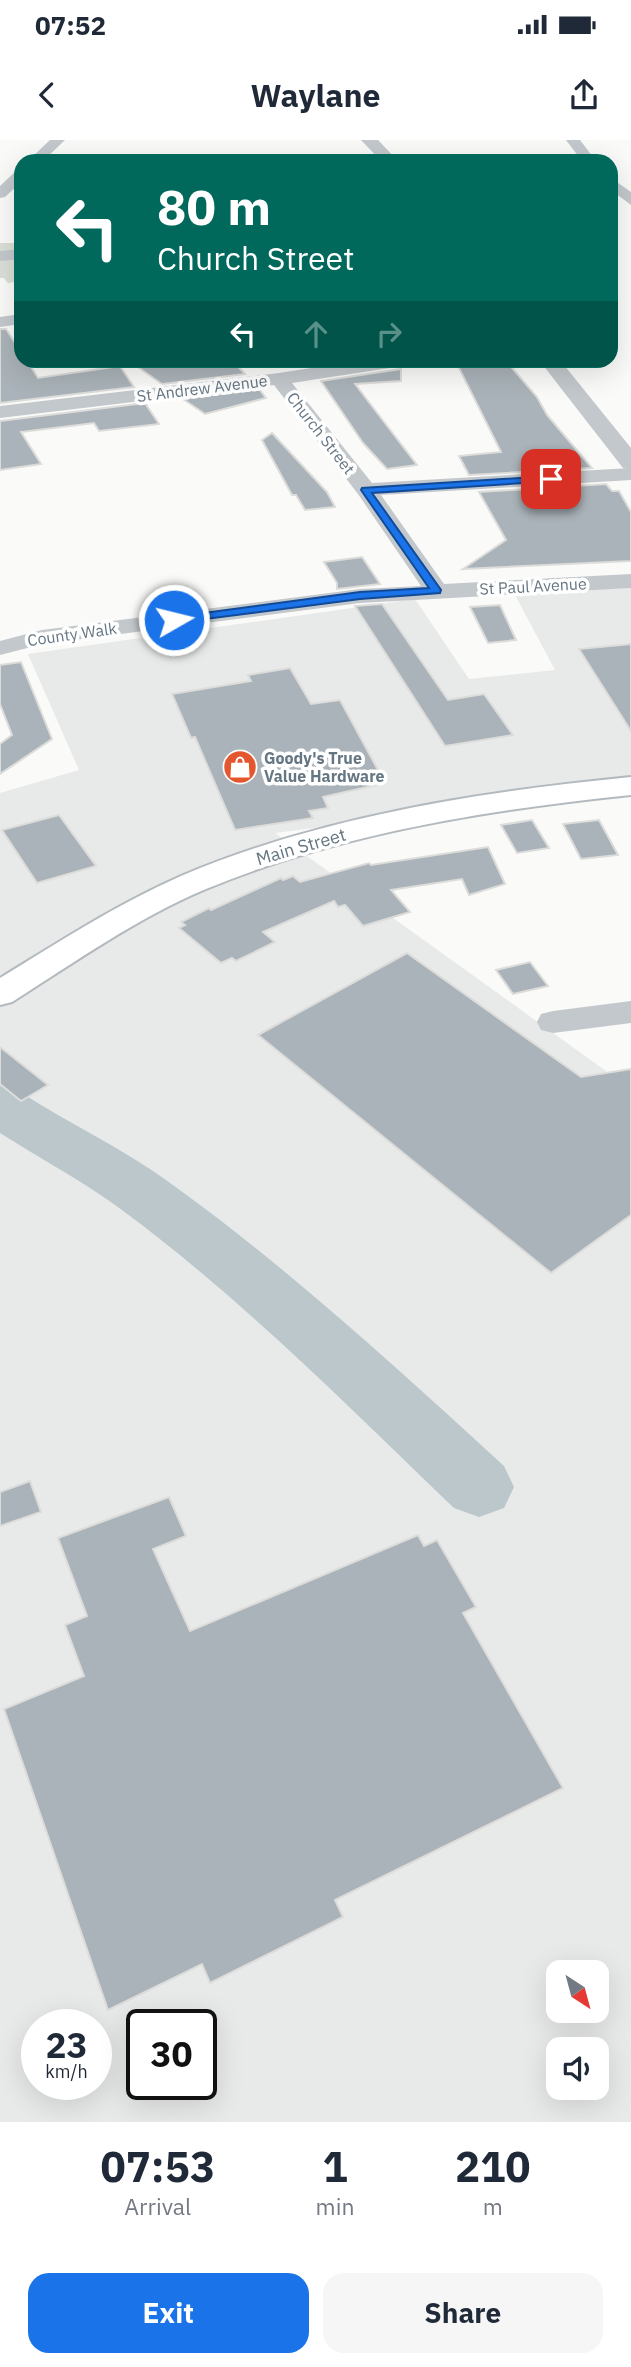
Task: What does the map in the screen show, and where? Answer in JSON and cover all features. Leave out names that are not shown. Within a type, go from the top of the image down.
[{"type":"main road","name":"Main Street","points":[[0,994],[137,910],[244,863],[337,835],[391,823],[544,796],[631,786]]},
{"type":"street","points":[[43,154],[58,140]]},
{"type":"street","points":[[369,140],[383,154]]},
{"type":"street","points":[[573,140],[584,154]]},
{"type":"street","points":[[0,194],[14,181]]},
{"type":"street","points":[[618,188],[631,200]]},
{"type":"street","name":"St Andrew Avenue","points":[[0,412],[351,368]]},
{"type":"street","points":[[555,368],[631,463]]},
{"type":"street","name":"Church Street","points":[[279,379],[366,490],[436,590]]},
{"type":"street","points":[[366,490],[631,474]]},
{"type":"street","name":"St Paul Avenue","points":[[436,590],[631,581]]},
{"type":"street","name":"County Walk","points":[[0,648],[55,635],[360,596],[436,590]]},
{"type":"street","points":[[553,1022],[631,1012]]},
{"type":"shaded area","points":[[0,243],[14,243],[14,282],[8,283],[4,278],[0,278]]},
{"type":"shaded area","points":[[631,588],[631,787],[275,833],[631,1089],[631,2122],[0,2122],[0,793],[79,770],[28,654],[415,599],[469,679],[555,670],[514,593]]},
{"type":"building","points":[[0,329],[6,329],[14,341],[14,368],[32,368],[38,378],[121,368],[134,387],[0,403]]},
{"type":"building","points":[[139,368],[239,368],[245,374],[162,384]]},
{"type":"building","points":[[459,368],[512,368],[592,468],[469,475],[459,456],[501,452]]},
{"type":"building","points":[[401,369],[401,381],[355,384],[417,465],[387,469],[363,443],[321,381]]},
{"type":"building","points":[[259,389],[266,398],[205,414],[183,399]]},
{"type":"building","points":[[145,403],[159,424],[99,431],[94,423],[21,432],[41,464],[0,470],[0,421]]},
{"type":"building","points":[[272,433],[327,492],[335,507],[305,510],[296,495],[292,495],[262,440]]},
{"type":"building","points":[[606,484],[612,491],[619,491],[631,512],[631,561],[463,569],[506,540],[479,492]]},
{"type":"building","points":[[362,557],[380,584],[337,589],[337,583],[324,562]]},
{"type":"building","points":[[382,604],[448,700],[484,694],[513,735],[445,746],[355,606]]},
{"type":"building","points":[[500,605],[516,640],[488,643],[470,607]]},
{"type":"building","points":[[631,644],[631,731],[579,649]]},
{"type":"building","points":[[21,662],[52,739],[0,774],[0,744],[12,735],[0,704],[0,665]]},
{"type":"building","points":[[290,668],[311,704],[340,700],[385,783],[323,797],[328,808],[309,811],[313,818],[235,830],[195,737],[191,738],[172,694],[251,681],[248,675]]},
{"type":"building","points":[[59,815],[96,866],[37,883],[2,830]]},
{"type":"building","points":[[532,820],[549,848],[517,853],[501,825]]},
{"type":"building","points":[[599,820],[618,855],[581,859],[563,824]]},
{"type":"building","points":[[488,847],[505,884],[469,895],[462,879],[391,890],[410,912],[363,926],[345,905],[338,907],[334,901],[263,932],[275,942],[236,961],[232,958],[221,963],[179,928],[185,925],[181,922],[209,908],[211,910],[281,878],[283,880],[293,876],[300,882],[369,863],[371,865]]},
{"type":"building","points":[[407,953],[581,1077],[631,1069],[631,1215],[551,1273],[258,1035]]},
{"type":"building","points":[[530,962],[548,986],[513,994],[496,970]]},
{"type":"building","points":[[0,1047],[48,1085],[21,1101],[0,1084]]},
{"type":"building","points":[[30,1481],[41,1512],[0,1526],[0,1492]]},
{"type":"building","points":[[169,1497],[186,1536],[153,1549],[190,1631],[418,1535],[424,1546],[437,1540],[476,1607],[463,1613],[563,1788],[335,1900],[343,1917],[210,1983],[202,1964],[108,2009],[4,1709],[84,1676],[65,1625],[87,1616],[58,1538]]},
{"type":"waterway","points":[[0,1106],[127,1183],[188,1228],[316,1336],[479,1487]]},
{"type":"place","name":"Goody's True Value Hardware","points":[[240,767]]},
{"type":"route","points":[[174,620],[360,596],[436,590],[366,490],[551,479]]}]
